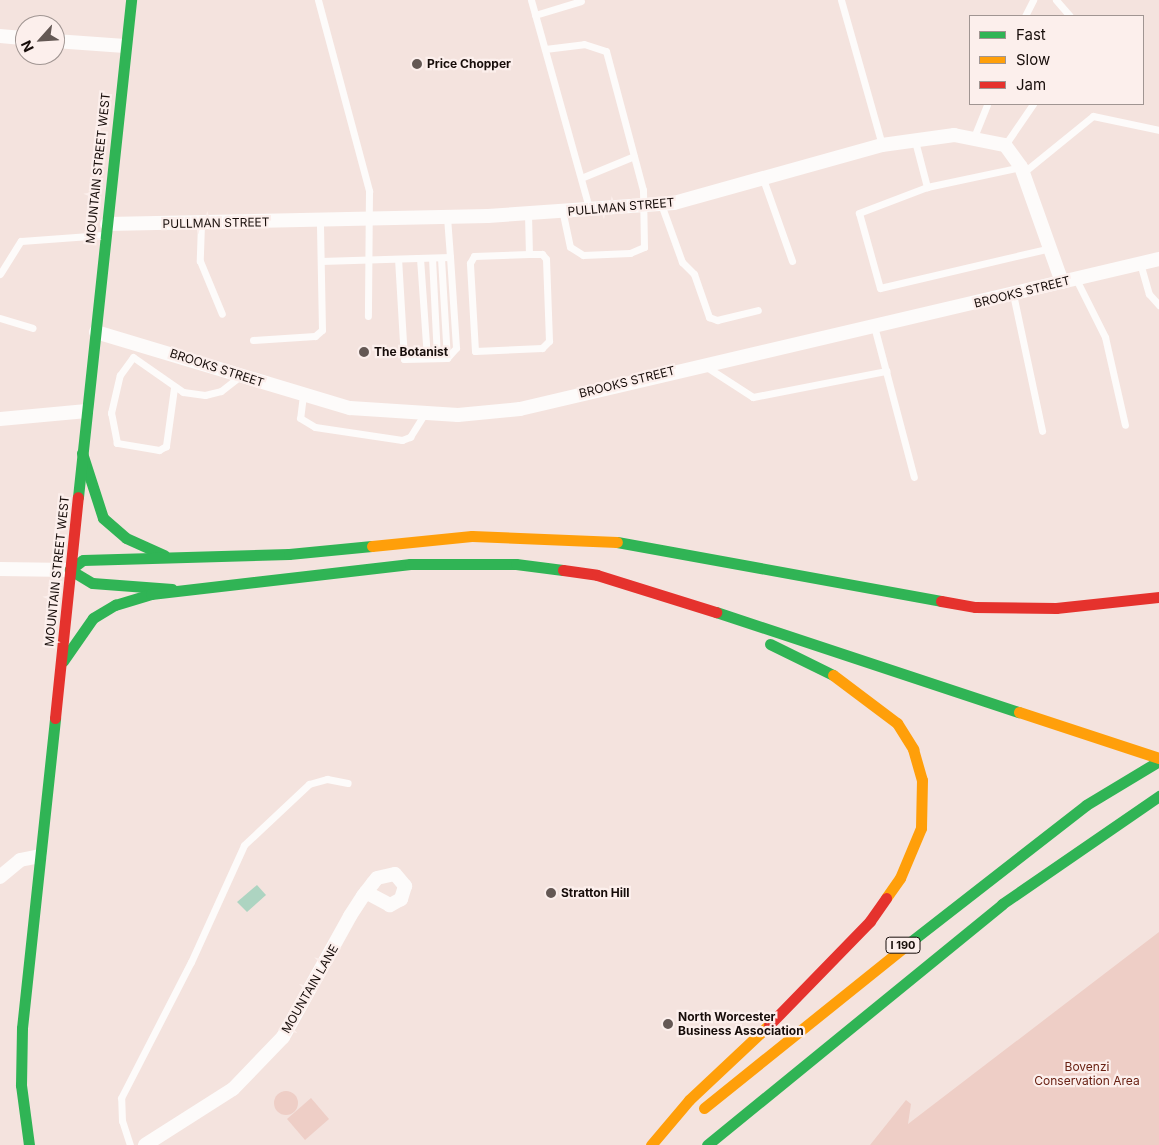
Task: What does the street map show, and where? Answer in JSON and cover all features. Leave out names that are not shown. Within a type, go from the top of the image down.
[{"type":"main road","name":"MOUNTAIN STREET WEST","points":[[27,1144],[21,1047],[62,661],[86,411],[107,230],[124,46],[131,0]]},
{"type":"main road","points":[[82,453],[95,503],[113,529],[170,558]]},
{"type":"main road","points":[[1159,598],[1056,608],[975,606],[608,540],[548,536],[472,536],[289,554],[83,560],[70,570],[92,583],[172,589],[410,564],[516,564],[597,575],[697,605],[1118,744],[1159,760]]},
{"type":"main road","points":[[62,661],[76,636],[104,610],[172,589]]},
{"type":"main road","points":[[651,1145],[689,1100],[870,921],[900,878],[924,814],[922,780],[913,749],[886,711],[844,680],[697,605]]},
{"type":"main road","name":"I 190","points":[[658,1145],[1006,865],[1086,805],[1159,760]]},
{"type":"main road","name":"I 190","points":[[708,1145],[1002,904],[1159,796]]},
{"type":"street","points":[[0,36],[15,37]]},
{"type":"street","points":[[65,42],[124,46]]},
{"type":"street","name":"PULLMAN STREET","points":[[107,230],[201,224],[590,212],[661,204],[882,145],[974,136],[1005,145]]},
{"type":"street","points":[[1005,145],[1023,169],[1062,282]]},
{"type":"street","name":"BROOKS STREET","points":[[96,332],[350,408],[424,415],[520,409],[702,364],[1159,259]]},
{"type":"street","points":[[0,419],[86,411]]},
{"type":"street","points":[[0,569],[70,570]]},
{"type":"street","points":[[0,877],[20,860],[40,856]]},
{"type":"street","name":"MOUNTAIN LANE","points":[[145,1145],[233,1089],[283,1037],[366,892]]},
{"type":"lane","points":[[318,0],[369,192],[371,248],[366,260],[368,316]]},
{"type":"lane","points":[[531,0],[590,212]]},
{"type":"lane","points":[[841,0],[882,145]]},
{"type":"lane","points":[[1026,15],[1033,0]]},
{"type":"lane","points":[[1056,0],[1069,15]]},
{"type":"lane","points":[[535,15],[581,2]]},
{"type":"lane","points":[[544,49],[584,44],[606,51],[634,156],[643,206],[644,247],[630,253],[583,255],[570,247],[563,213]]},
{"type":"lane","points":[[974,136],[987,105]]},
{"type":"lane","points":[[1005,145],[1032,105]]},
{"type":"lane","points":[[1051,248],[880,288],[859,213],[927,187],[1023,169],[1093,116],[1159,130]]},
{"type":"lane","points":[[915,141],[927,187]]},
{"type":"lane","points":[[581,178],[634,156]]},
{"type":"lane","points":[[763,178],[792,261]]},
{"type":"lane","points":[[661,204],[682,262],[694,274],[709,317],[717,320],[758,310]]},
{"type":"lane","points":[[528,214],[529,254]]},
{"type":"lane","points":[[398,259],[401,352],[404,359],[447,358],[456,348],[447,217]]},
{"type":"lane","points":[[253,340],[315,336],[322,330],[320,221]]},
{"type":"lane","points":[[201,224],[200,261],[222,314]]},
{"type":"lane","points":[[0,274],[21,241],[107,230]]},
{"type":"lane","points":[[529,254],[542,254],[546,259],[549,341],[542,348],[475,351],[470,263],[474,256],[529,254]]},
{"type":"lane","points":[[321,261],[450,257]]},
{"type":"lane","points":[[420,258],[427,358]]},
{"type":"lane","points":[[432,258],[437,358]]},
{"type":"lane","points":[[441,258],[447,358]]},
{"type":"lane","points":[[1140,263],[1149,294],[1159,304]]},
{"type":"lane","points":[[1076,279],[1105,337],[1125,424]]},
{"type":"lane","points":[[1013,294],[1042,431]]},
{"type":"lane","points":[[0,318],[33,328]]},
{"type":"lane","points":[[874,326],[914,476]]},
{"type":"lane","points":[[174,388],[166,446],[159,450],[117,443],[111,413],[128,360],[133,357],[174,388],[205,395],[221,391],[240,375]]},
{"type":"lane","points":[[702,364],[753,397],[886,371]]},
{"type":"lane","points":[[303,395],[300,418],[315,427],[402,440],[410,437],[424,415]]},
{"type":"lane","points":[[130,1145],[122,1121],[121,1098],[192,962],[244,845],[309,784],[327,779],[348,783]]},
{"type":"green space","name":"Bovenzi Conservation Area","points":[[1159,932],[1159,1145],[870,1145],[906,1100],[911,1104],[908,1124]]},
{"type":"green space","points":[[286,1091],[295,1094],[298,1103],[295,1112],[286,1115],[277,1112],[274,1103],[277,1094]]},
{"type":"green space","points":[[311,1098],[329,1119],[305,1140],[287,1119]]},
{"type":"shaded area","points":[[257,885],[266,895],[247,912],[237,902]]},
{"type":"traffic: fast","points":[[78,497],[131,0]]},
{"type":"traffic: fast","points":[[82,453],[103,518],[126,538],[164,555]]},
{"type":"traffic: fast","points":[[617,542],[941,601]]},
{"type":"traffic: fast","points":[[172,589],[92,583],[70,570],[83,560],[289,554],[372,546]]},
{"type":"traffic: fast","points":[[63,661],[93,618],[115,605],[151,594],[410,564],[516,564],[563,570]]},
{"type":"traffic: fast","points":[[716,612],[1019,712]]},
{"type":"traffic: fast","points":[[770,644],[833,675]]},
{"type":"traffic: fast","points":[[29,1145],[21,1085],[22,1028],[55,718]]},
{"type":"traffic: fast","points":[[909,943],[1086,805],[1159,761]]},
{"type":"traffic: fast","points":[[707,1145],[1002,904],[1159,796]]},
{"type":"traffic: slow","points":[[372,546],[472,536],[617,542]]},
{"type":"traffic: slow","points":[[833,675],[897,723],[913,749],[922,780],[921,828],[900,878],[886,898]]},
{"type":"traffic: slow","points":[[1019,712],[1159,758]]},
{"type":"traffic: slow","points":[[704,1108],[909,943]]},
{"type":"traffic: slow","points":[[651,1145],[689,1100],[769,1025]]},
{"type":"traffic: jam","points":[[55,718],[78,497]]},
{"type":"traffic: jam","points":[[563,570],[597,575],[716,612]]},
{"type":"traffic: jam","points":[[941,601],[975,607],[1056,608],[1159,597]]},
{"type":"traffic: jam","points":[[769,1025],[870,921],[886,898]]},
{"type":"place","name":"Price Chopper","points":[[417,64]]},
{"type":"place","name":"The Botanist","points":[[364,352]]},
{"type":"place","name":"Stratton Hill","points":[[551,893]]},
{"type":"place","name":"North Worcester Business Association","points":[[668,1024]]}]
